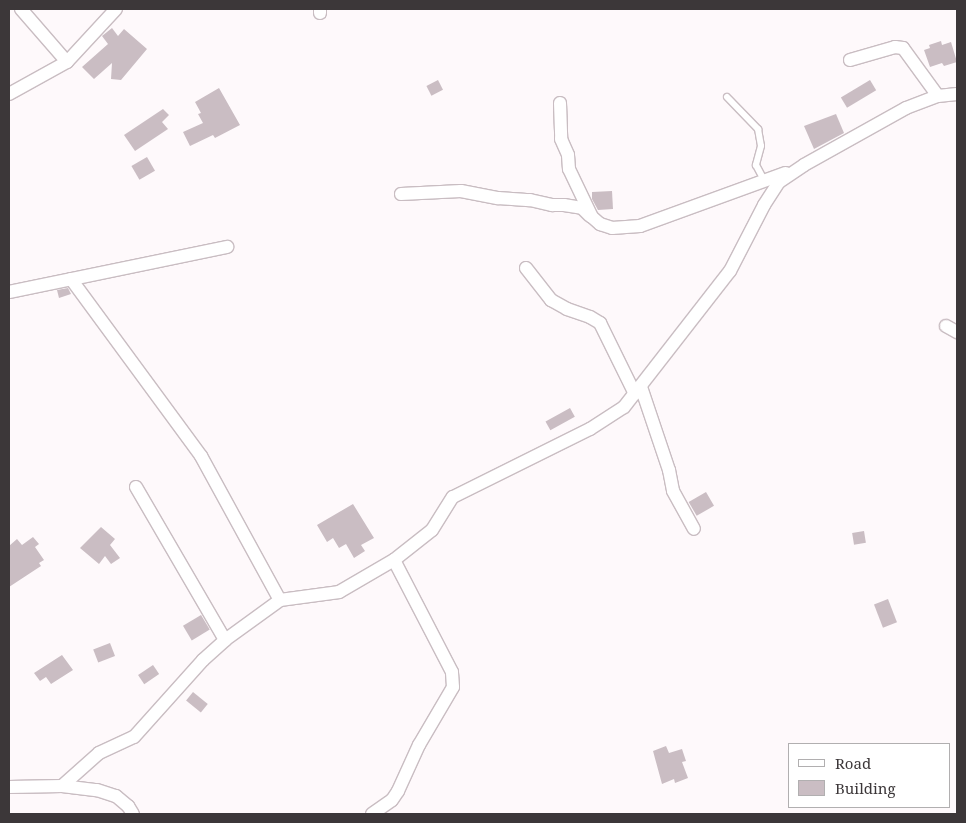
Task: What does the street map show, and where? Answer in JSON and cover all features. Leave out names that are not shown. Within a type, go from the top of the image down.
[{"type":"street","points":[[21,9],[67,62]]},
{"type":"street","points":[[9,94],[67,62],[116,9]]},
{"type":"street","points":[[850,60],[895,47],[903,48],[938,96]]},
{"type":"street","points":[[62,786],[99,753],[134,737],[203,660],[225,640],[280,600],[339,592],[394,560],[432,530],[454,497],[590,429],[624,407],[730,271],[764,205],[779,182],[804,165],[906,108],[938,96],[957,94]]},
{"type":"street","points":[[560,103],[561,139],[568,155],[569,169],[592,217]]},
{"type":"street","points":[[401,194],[461,191],[498,198],[530,200],[552,205],[582,208],[600,224],[612,228],[640,226],[765,182],[804,165]]},
{"type":"street","points":[[9,292],[227,247]]},
{"type":"street","points":[[526,268],[551,300],[600,323],[638,391],[669,470],[673,491],[694,529]]},
{"type":"street","points":[[71,280],[201,456],[280,600]]},
{"type":"street","points":[[136,487],[225,640]]},
{"type":"street","points":[[372,814],[392,800],[398,791],[419,745],[454,687],[452,672],[394,560]]},
{"type":"street","points":[[9,787],[62,786],[107,792],[128,806],[134,814]]},
{"type":"lane","points":[[727,97],[758,129],[761,146],[756,165],[765,182]]},
{"type":"building","points":[[112,28],[118,36],[124,29],[147,49],[121,80],[111,79],[112,63],[94,79],[82,67],[108,44],[102,36]]},
{"type":"building","points":[[941,41],[942,45],[951,42],[957,62],[944,66],[942,63],[930,67],[924,50],[930,48],[929,45]]},
{"type":"building","points":[[438,80],[443,90],[431,96],[426,86]]},
{"type":"building","points":[[870,80],[876,90],[847,108],[841,98]]},
{"type":"building","points":[[219,88],[240,125],[215,138],[213,135],[190,146],[183,132],[203,123],[198,114],[201,113],[195,102]]},
{"type":"building","points":[[163,109],[169,115],[162,122],[168,129],[135,151],[124,135]]},
{"type":"building","points":[[836,114],[844,133],[814,149],[804,126]]},
{"type":"building","points":[[147,157],[155,171],[139,180],[131,166]]},
{"type":"building","points":[[612,191],[613,209],[598,210],[592,199],[592,192]]},
{"type":"building","points":[[68,288],[71,294],[59,298],[57,290]]},
{"type":"building","points":[[570,408],[575,417],[550,430],[546,422]]},
{"type":"building","points":[[706,492],[714,506],[697,516],[689,502]]},
{"type":"building","points":[[353,504],[374,538],[361,545],[365,551],[354,558],[346,544],[339,548],[333,538],[327,542],[317,525]]},
{"type":"building","points":[[101,527],[115,539],[110,545],[120,558],[111,564],[105,556],[99,564],[80,548]]},
{"type":"building","points":[[864,531],[866,543],[854,545],[852,533]]},
{"type":"building","points":[[33,537],[39,544],[35,547],[44,560],[39,563],[41,566],[9,587],[9,546],[17,539],[22,545]]},
{"type":"building","points":[[888,599],[897,622],[883,628],[874,604]]},
{"type":"building","points":[[201,615],[210,630],[192,640],[183,626]]},
{"type":"building","points":[[110,643],[115,656],[98,663],[93,649]]},
{"type":"building","points":[[62,655],[73,670],[51,684],[46,677],[40,681],[34,673]]},
{"type":"building","points":[[153,665],[159,674],[144,684],[138,675]]},
{"type":"building","points":[[193,692],[208,704],[201,713],[186,701]]},
{"type":"building","points":[[666,746],[669,753],[682,749],[686,761],[682,762],[688,778],[675,783],[674,779],[662,784],[653,751]]}]
